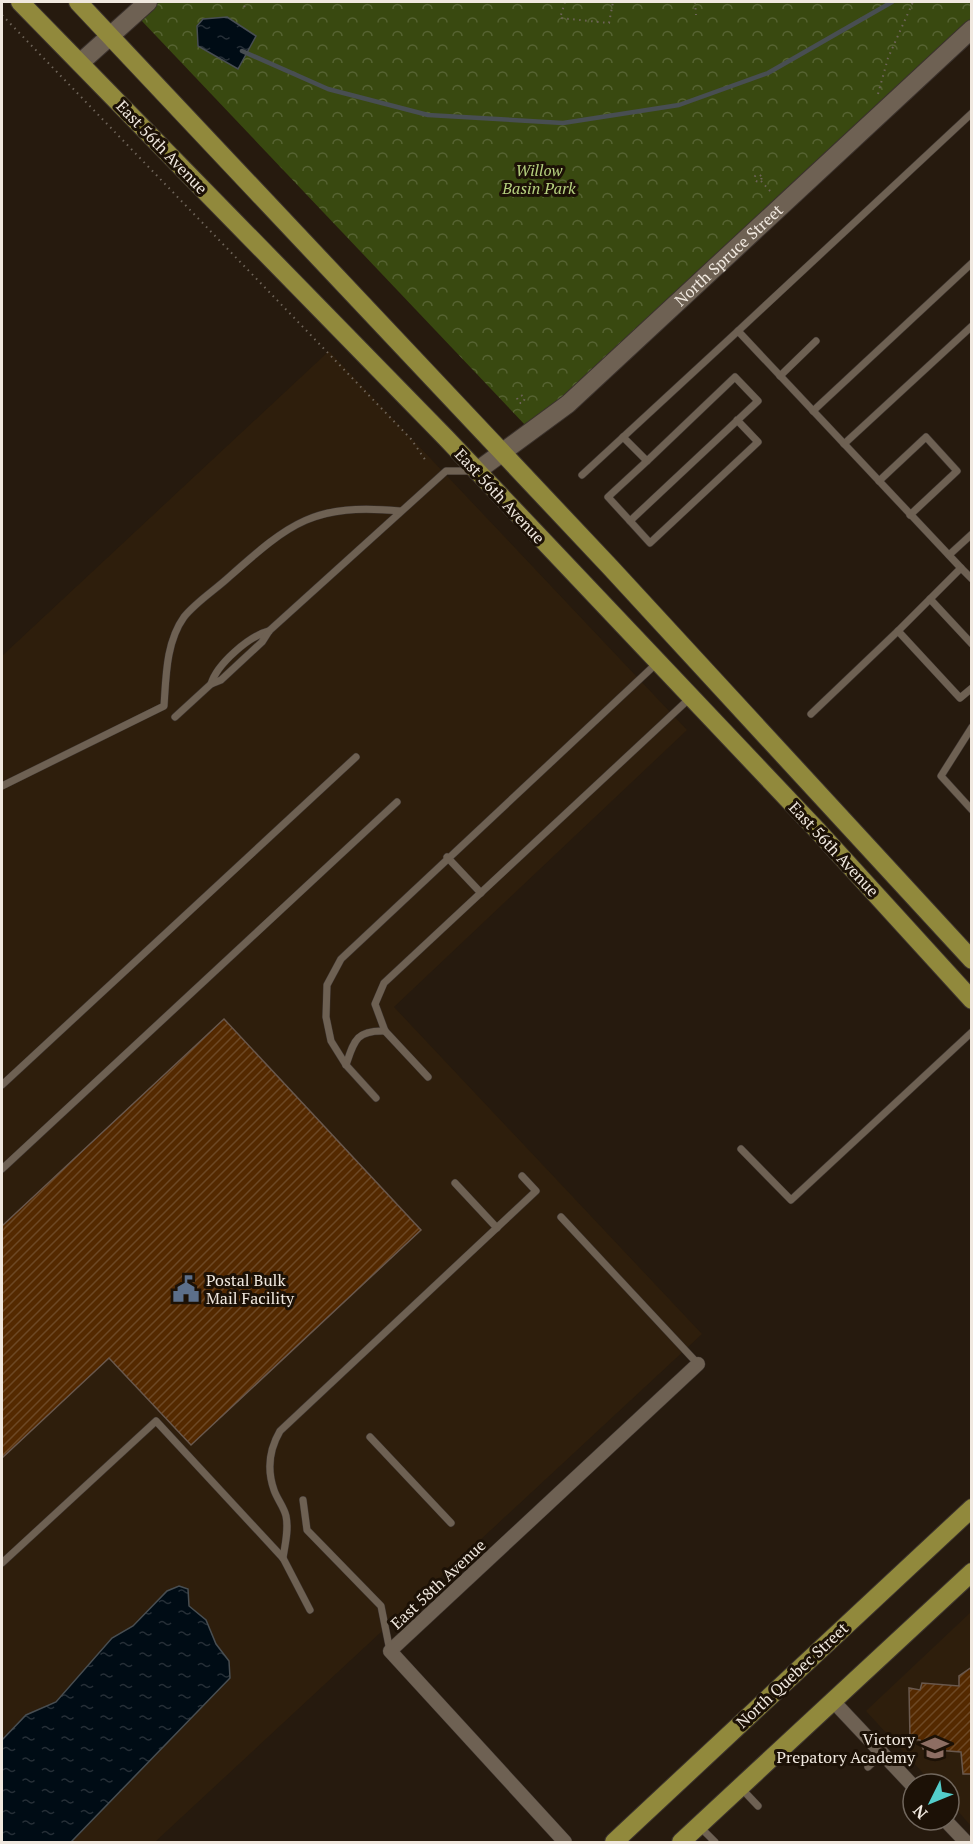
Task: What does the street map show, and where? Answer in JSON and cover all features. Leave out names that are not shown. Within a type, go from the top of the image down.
[{"type":"main road","name":"East 56th Avenue","points":[[20,2],[477,471],[818,831],[972,1000]]},
{"type":"main road","name":"East 56th Avenue","points":[[78,2],[503,453],[972,960]]},
{"type":"main road","name":"North Quebec Street","points":[[614,1842],[972,1509]]},
{"type":"main road","points":[[681,1842],[972,1572]]},
{"type":"street","points":[[80,63],[148,2]]},
{"type":"street","name":"North Spruce Street","points":[[477,471],[568,404],[972,28]]},
{"type":"street","name":"East 58th Avenue","points":[[565,1842],[390,1651],[698,1364]]},
{"type":"street","points":[[832,1701],[901,1774]]},
{"type":"lane","points":[[582,475],[972,113]]},
{"type":"lane","points":[[813,411],[972,263]]},
{"type":"lane","points":[[844,444],[972,326]]},
{"type":"lane","points":[[738,331],[972,579]]},
{"type":"lane","points":[[780,376],[816,341]]},
{"type":"lane","points":[[630,521],[737,420],[758,401],[735,377],[608,497],[650,543],[758,442],[737,420]]},
{"type":"lane","points":[[623,437],[647,461]]},
{"type":"lane","points":[[879,481],[926,437],[949,462],[957,471],[910,515]]},
{"type":"lane","points":[[175,717],[211,684],[221,680],[262,642],[269,631],[446,471],[477,471]]},
{"type":"lane","points":[[2,786],[164,706],[167,657],[184,618],[259,550],[301,520],[337,510],[369,508],[400,511]]},
{"type":"lane","points":[[949,555],[972,534]]},
{"type":"lane","points":[[811,714],[961,568]]},
{"type":"lane","points":[[930,599],[972,644]]},
{"type":"lane","points":[[898,631],[960,698],[972,688]]},
{"type":"lane","points":[[376,1098],[346,1065],[331,1041],[326,1017],[327,985],[341,959],[447,857],[657,663]]},
{"type":"lane","points":[[428,1077],[385,1031],[375,1004],[384,983],[690,698]]},
{"type":"lane","points":[[972,727],[941,776],[972,810]]},
{"type":"lane","points":[[2,1085],[356,757]]},
{"type":"lane","points":[[2,1168],[397,802]]},
{"type":"lane","points":[[447,857],[481,893]]},
{"type":"lane","points":[[346,1065],[354,1041],[368,1030],[385,1031]]},
{"type":"lane","points":[[741,1149],[791,1200],[972,1032]]},
{"type":"lane","points":[[283,1558],[288,1527],[286,1513],[274,1491],[270,1471],[271,1452],[280,1431],[536,1191],[522,1176]]},
{"type":"lane","points":[[455,1183],[497,1228]]},
{"type":"lane","points":[[561,1217],[698,1364]]},
{"type":"lane","points":[[2,1563],[156,1421],[283,1558],[310,1610]]},
{"type":"lane","points":[[370,1437],[451,1523]]},
{"type":"lane","points":[[303,1500],[307,1530],[381,1606],[390,1651]]},
{"type":"lane","points":[[868,1767],[882,1754]]},
{"type":"lane","points":[[740,1787],[758,1806]]},
{"type":"lane","points":[[699,1826],[715,1842]]},
{"type":"path","points":[[244,7],[248,2]]},
{"type":"path","points":[[565,2],[560,18],[609,23],[612,2]]},
{"type":"path","points":[[694,2],[696,15]]},
{"type":"path","points":[[877,96],[888,58],[913,2]]},
{"type":"path","points":[[2,15],[411,439],[426,461]]},
{"type":"path","points":[[46,62],[54,54]]},
{"type":"path","points":[[760,181],[773,195]]},
{"type":"path","points":[[521,395],[525,398],[523,403]]},
{"type":"path","points":[[517,398],[519,403],[523,403],[528,408]]},
{"type":"shaded area","points":[[329,351],[687,730],[394,1007],[702,1334],[155,1842],[2,1842],[2,656]]},
{"type":"shaded area","name":"Victory Prepatory Academy","points":[[971,1612],[971,1826],[961,1815],[961,1772],[922,1772],[866,1711]]},
{"type":"green space","name":"Willow Basin Park","points":[[159,2],[972,2],[971,19],[569,394],[527,427],[140,19]]},
{"type":"water","points":[[227,17],[256,36],[238,69],[198,46],[197,26],[203,19]]},
{"type":"water","points":[[179,1586],[188,1589],[189,1606],[206,1620],[216,1644],[229,1661],[230,1678],[71,1842],[2,1842],[2,1740],[26,1715],[56,1702],[112,1638],[133,1626],[167,1591]]},
{"type":"building","points":[[224,1019],[421,1230],[191,1445],[109,1358],[2,1458],[2,1226]]},
{"type":"building","name":"Victory Prepatory Academy","points":[[972,1667],[972,1774],[963,1774],[961,1752],[923,1749],[920,1740],[910,1739],[909,1688],[920,1690],[922,1683],[959,1686],[959,1676]]},
{"type":"waterway","points":[[242,51],[328,89],[428,115],[563,123],[679,105],[768,73],[892,2]]},
{"type":"place","name":"Postal Bulk Mail Facility","points":[[186,1289]]},
{"type":"place","name":"Victory Prepatory Academy","points":[[935,1748]]}]
